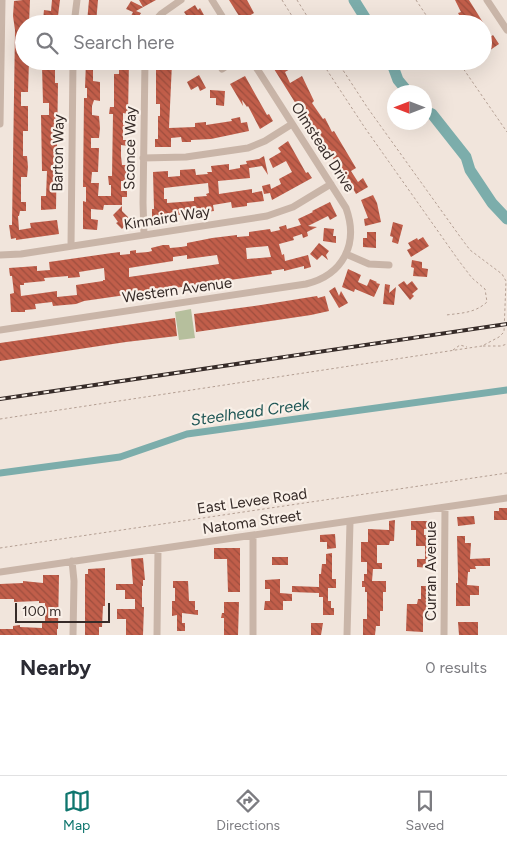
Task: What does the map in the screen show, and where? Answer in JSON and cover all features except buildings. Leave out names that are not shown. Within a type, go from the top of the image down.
[{"type":"street","points":[[0,124],[2,0]]},
{"type":"street","points":[[75,15],[77,0]]},
{"type":"street","points":[[160,15],[181,0]]},
{"type":"street","points":[[212,0],[222,15]]},
{"type":"street","points":[[487,0],[507,30]]},
{"type":"street","name":"Barton Way","points":[[71,246],[73,70]]},
{"type":"street","name":"Sconce Way","points":[[144,235],[145,70]]},
{"type":"street","name":"Olmstead Drive","points":[[258,70],[344,204],[349,217],[351,236],[346,254]]},
{"type":"street","points":[[143,158],[186,157],[248,148],[265,141],[292,124]]},
{"type":"street","name":"Kinnaird Way","points":[[0,255],[267,216],[293,207],[331,184]]},
{"type":"street","points":[[346,254],[369,264],[389,265]]},
{"type":"street","name":"Western Avenue","points":[[0,329],[306,284],[315,282],[332,273],[346,254]]},
{"type":"street","name":"Natoma Street","points":[[0,572],[507,498]]},
{"type":"street","name":"Curran Avenue","points":[[444,635],[445,508]]},
{"type":"street","points":[[347,635],[350,522]]},
{"type":"street","points":[[253,635],[254,536]]},
{"type":"street","points":[[157,635],[158,549]]},
{"type":"street","points":[[72,561],[74,582],[73,635]]},
{"type":"path","points":[[282,0],[291,15]]},
{"type":"path","points":[[297,0],[306,15]]},
{"type":"path","points":[[416,0],[426,15]]},
{"type":"path","points":[[328,70],[365,128],[459,261],[472,278],[485,288],[487,302],[481,308],[470,312],[446,315]]},
{"type":"path","points":[[343,70],[372,114],[470,250],[502,274],[506,281],[504,332],[499,337],[482,346]]},
{"type":"path","points":[[464,70],[507,132]]},
{"type":"path","points":[[452,350],[460,344],[468,348]]},
{"type":"path","points":[[0,419],[452,350],[507,344]]},
{"type":"path","name":"East Levee Road","points":[[0,548],[507,473]]},
{"type":"green space","points":[[191,309],[195,338],[179,340],[175,312]]},
{"type":"waterway","points":[[354,0],[363,15]]},
{"type":"waterway","points":[[394,70],[402,85]]},
{"type":"waterway","points":[[432,114],[466,157],[470,170],[492,203],[507,219]]},
{"type":"waterway","name":"Steelhead Creek","points":[[0,473],[120,457],[187,434],[507,390]]},
{"type":"railway","points":[[0,399],[507,324]]}]
